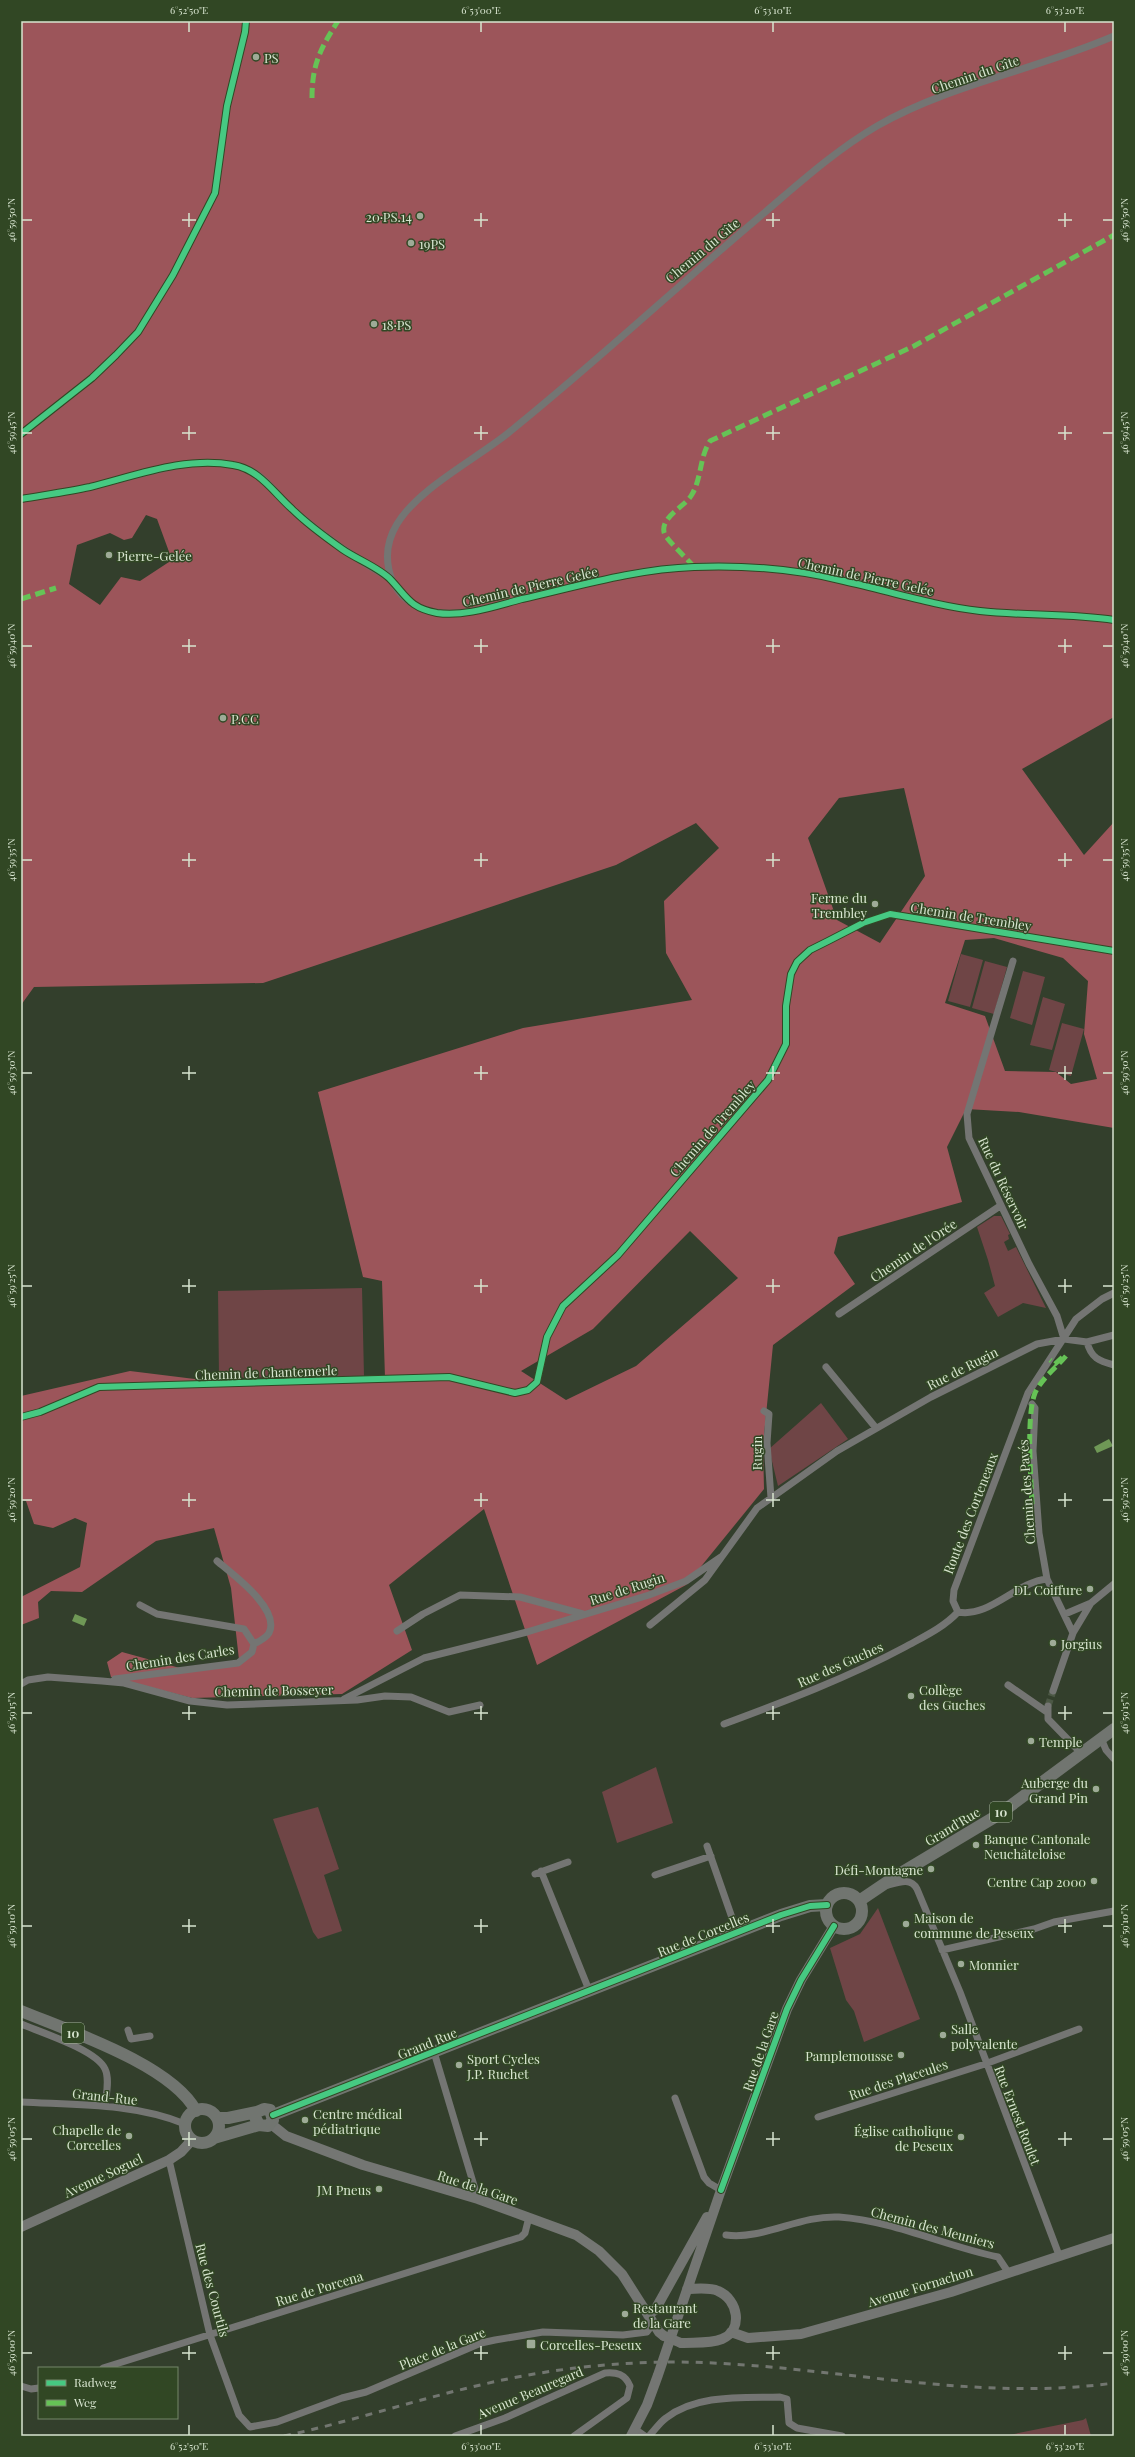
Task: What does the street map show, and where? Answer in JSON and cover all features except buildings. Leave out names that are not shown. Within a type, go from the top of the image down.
[{"type":"main road","name":"Grand'Rue","points":[[860,1901],[879,1887],[975,1830],[1114,1729]]},
{"type":"main road","points":[[845,1893],[850,1894],[860,1901],[862,1913],[857,1924],[846,1929],[834,1926],[827,1917],[827,1906],[834,1896],[845,1893]]},
{"type":"main road","name":"Rue de Corcelles","points":[[589,1990],[796,1910],[827,1906]]},
{"type":"main road","name":"Rue de la Gare","points":[[633,2432],[658,2375],[721,2190],[787,2009],[801,1980],[834,1926]]},
{"type":"main road","name":"Grand Rue","points":[[214,2138],[268,2121],[589,1990]]},
{"type":"main road","name":"10","points":[[21,2011],[139,2063],[180,2090],[188,2097],[196,2111]]},
{"type":"main road","points":[[217,2118],[219,2128],[214,2138],[201,2143],[192,2140],[186,2133],[185,2124],[189,2116],[196,2111],[205,2110],[217,2118],[228,2118],[267,2109],[268,2121]]},
{"type":"main road","name":"Rue de la Gare","points":[[268,2121],[286,2136],[366,2166],[478,2199],[576,2235],[599,2251],[622,2274],[650,2320],[664,2336],[681,2343],[716,2341],[730,2332]]},
{"type":"main road","name":"Avenue Soguel","points":[[21,2227],[169,2160],[181,2152],[192,2140]]},
{"type":"main road","name":"Rue de la Gare","points":[[650,2320],[721,2190]]},
{"type":"main road","name":"Avenue Fornachon","points":[[730,2332],[748,2338],[801,2334],[951,2292],[1114,2238]]},
{"type":"main road","points":[[687,2288],[714,2290],[728,2297],[736,2310],[736,2322],[730,2332]]},
{"type":"street","points":[[21,434],[92,378],[138,332],[173,275],[214,193],[221,139],[245,32],[246,21]]},
{"type":"street","name":"Chemin du Gîte","points":[[391,579],[387,558],[389,542],[398,521],[413,503],[507,434],[608,349],[673,290],[859,138],[902,113],[927,102],[1083,50],[1114,36]]},
{"type":"street","points":[[21,499],[86,488],[163,469],[196,464],[232,464],[256,474],[292,510],[323,535],[347,553],[391,579]]},
{"type":"street","name":"Chemin de Pierre Gelée","points":[[391,579],[402,595],[418,606],[437,613],[458,613],[657,570],[694,567],[764,568],[841,580],[980,611],[1070,614],[1114,620]]},
{"type":"street","name":"Chemin de Trembley","points":[[515,1392],[528,1390],[537,1382],[546,1337],[563,1306],[618,1255],[768,1080],[786,1044],[786,1006],[791,974],[797,962],[810,950],[864,923],[890,914],[1114,951]]},
{"type":"street","name":"Rue du Réservoir","points":[[1013,961],[967,1114],[970,1138],[1000,1206],[1057,1316],[1064,1339]]},
{"type":"street","name":"Chemin de l'Orée","points":[[839,1314],[1000,1206]]},
{"type":"street","name":"Route des Corteneaux","points":[[958,1612],[953,1601],[954,1590],[1028,1393],[1076,1319],[1102,1299],[1114,1293]]},
{"type":"street","points":[[1114,1335],[1087,1342],[1089,1352],[1098,1361],[1114,1365]]},
{"type":"street","name":"Rue de Rugin","points":[[650,1625],[705,1580],[719,1564],[723,1554],[750,1516],[771,1498],[837,1451],[931,1397],[1037,1344],[1064,1339],[1087,1342]]},
{"type":"street","points":[[826,1367],[876,1428]]},
{"type":"street","name":"Chemin de Chantemerle","points":[[21,1417],[40,1412],[99,1387],[449,1377],[515,1392]]},
{"type":"street","name":"Chemin des Pavés","points":[[1032,1404],[1035,1408],[1033,1451],[1038,1533],[1047,1579],[1073,1633]]},
{"type":"street","name":"Rugin","points":[[764,1411],[769,1414],[767,1443],[771,1498]]},
{"type":"street","name":"Rue de Rugin","points":[[397,1631],[422,1614],[460,1595],[520,1597],[584,1614],[649,1595],[686,1580],[723,1554]]},
{"type":"street","name":"Chemin des Carles","points":[[102,1681],[162,1675],[238,1663],[252,1652],[254,1644],[266,1637],[270,1631],[268,1615],[256,1594],[218,1561]]},
{"type":"street","points":[[958,1612],[969,1614],[1037,1580],[1047,1579]]},
{"type":"street","points":[[1065,1614],[1091,1603],[1114,1584]]},
{"type":"street","points":[[1053,1691],[1073,1633],[1091,1603]]},
{"type":"street","name":"Chemin des Carles","points":[[140,1605],[157,1614],[244,1629],[254,1644]]},
{"type":"street","name":"Rue des Guches","points":[[724,1724],[804,1694],[877,1661],[949,1622],[958,1612]]},
{"type":"street","points":[[342,1700],[424,1658],[527,1632],[584,1614]]},
{"type":"street","name":"Chemin de Bosseyer","points":[[21,1684],[28,1680],[48,1677],[124,1683],[190,1701],[226,1705],[342,1700],[385,1696],[411,1697],[449,1712],[480,1705]]},
{"type":"street","points":[[1008,1685],[1047,1708],[1048,1719],[1081,1753]]},
{"type":"street","points":[[1101,1738],[1106,1750],[1114,1759]]},
{"type":"street","points":[[707,1846],[737,1932]]},
{"type":"street","points":[[655,1875],[711,1856]]},
{"type":"street","points":[[568,1862],[538,1872],[589,1990]]},
{"type":"street","name":"Rue Ernest Roulet","points":[[879,1887],[901,1881],[914,1883],[960,1992],[1059,2255]]},
{"type":"street","points":[[942,1950],[1034,1929],[1054,1922],[1114,1911]]},
{"type":"street","points":[[21,2024],[86,2052],[101,2062],[106,2072],[105,2106]]},
{"type":"street","name":"Rue des Placeules","points":[[818,2117],[986,2064],[1079,2029]]},
{"type":"street","points":[[128,2030],[131,2039],[150,2036]]},
{"type":"street","points":[[434,2052],[478,2199]]},
{"type":"street","points":[[675,2098],[704,2177],[709,2184],[721,2190]]},
{"type":"street","name":"Grand-Rue","points":[[21,2102],[105,2106],[143,2112],[185,2124]]},
{"type":"street","name":"Rue des Courtils","points":[[169,2160],[210,2335],[244,2423]]},
{"type":"street","name":"Rue de Porcena","points":[[106,2367],[522,2237],[526,2233],[529,2217]]},
{"type":"street","name":"Chemin des Meuniers","points":[[726,2235],[736,2237],[762,2232],[808,2218],[839,2217],[886,2225],[965,2250],[998,2257],[1008,2272]]},
{"type":"street","name":"Place de la Gare","points":[[244,2423],[250,2427],[277,2422],[305,2413],[342,2398],[366,2392],[488,2342],[544,2332],[623,2335],[647,2332],[650,2320]]},
{"type":"street","name":"Avenue Beauregard","points":[[455,2436],[505,2418],[605,2373],[615,2372],[626,2378],[630,2386],[627,2398],[574,2436]]},
{"type":"street","points":[[21,2386],[31,2389],[38,2388]]},
{"type":"street","points":[[649,2436],[665,2418],[685,2406],[708,2401],[780,2397],[787,2399],[789,2423],[797,2428],[842,2436]]},
{"type":"street","points":[[633,2432],[645,2436]]},
{"type":"shaded area","points":[[21,21],[1114,21],[1114,717],[1022,769],[1084,855],[1114,822],[1114,1128],[1019,1112],[966,1109],[947,1147],[962,1202],[838,1237],[834,1253],[855,1284],[773,1345],[763,1445],[764,1489],[686,1585],[537,1665],[484,1509],[389,1585],[412,1650],[342,1694],[192,1698],[111,1677],[107,1662],[122,1652],[187,1670],[239,1660],[231,1588],[214,1528],[156,1541],[82,1592],[51,1591],[38,1602],[39,1618],[21,1625],[21,1597],[80,1567],[87,1523],[75,1518],[53,1528],[34,1524],[26,1501],[21,1500],[21,1396],[130,1371],[219,1382],[385,1378],[382,1281],[363,1277],[318,1092],[523,1028],[692,1000],[666,953],[664,901],[719,848],[696,823],[616,865],[263,983],[34,987],[21,1005]],"holes":[[[146,515],[157,519],[172,560],[140,581],[121,577],[100,605],[69,584],[77,545],[110,533],[124,540],[132,538]],[[904,788],[925,876],[880,943],[837,920],[808,838],[839,798]],[[994,938],[1063,958],[1088,981],[1084,1034],[1097,1079],[1071,1084],[1056,1072],[1005,1071],[985,1016],[945,1003],[965,940]],[[690,1231],[738,1278],[636,1366],[566,1400],[521,1371],[593,1329]]]},
{"type":"shaded area","points":[[961,954],[983,960],[970,1007],[948,1001]]},
{"type":"shaded area","points":[[985,961],[1007,967],[994,1014],[972,1008]]},
{"type":"shaded area","points":[[1023,971],[1045,977],[1032,1025],[1010,1018]]},
{"type":"shaded area","points":[[1043,997],[1065,1004],[1052,1050],[1030,1045]]},
{"type":"shaded area","points":[[1062,1023],[1084,1029],[1071,1076],[1049,1070]]},
{"type":"shaded area","points":[[994,1216],[1001,1216],[1010,1234],[1008,1235],[1009,1239],[1004,1242],[1008,1251],[1016,1247],[1046,1308],[1023,1303],[998,1317],[984,1293],[995,1286],[977,1227]]},
{"type":"shaded area","points":[[362,1288],[364,1376],[219,1378],[218,1291]]},
{"type":"shaded area","points":[[821,1403],[848,1439],[778,1486],[769,1449]]},
{"type":"shaded area","points":[[1109,1439],[1113,1446],[1097,1453],[1094,1447]]},
{"type":"shaded area","points":[[75,1614],[87,1619],[84,1626],[72,1621]]},
{"type":"shaded area","points":[[656,1767],[673,1823],[617,1843],[602,1792]]},
{"type":"shaded area","points":[[318,1807],[339,1869],[324,1875],[342,1931],[318,1939],[313,1932],[273,1819]]},
{"type":"shaded area","points":[[878,1908],[920,2019],[864,2042],[854,2011],[846,2000],[830,1948],[860,1934]]},
{"type":"shaded area","points":[[1086,2418],[1091,2436],[1004,2436],[1083,2420]]},
{"type":"tunnel","points":[[1048,1706],[1053,1691]]},
{"type":"railway","points":[[284,2436],[501,2380],[551,2371],[601,2365],[652,2362],[732,2364],[950,2385],[1005,2388],[1059,2388],[1114,2383]]},
{"type":"marked path","points":[[312,98],[312,86],[318,58],[326,40],[338,21]]},
{"type":"marked path","points":[[694,567],[668,539],[665,535],[664,527],[669,517],[688,500],[695,489],[704,454],[710,441],[914,346],[1114,235]]},
{"type":"marked path","points":[[21,599],[56,588]]},
{"type":"marked path","points":[[1032,1504],[1030,1447],[1032,1403],[1035,1393],[1041,1383],[1066,1356],[1065,1355],[1055,1364],[1050,1360]]},
{"type":"cycle path","points":[[21,434],[92,378],[138,332],[173,275],[215,193],[227,106],[245,32],[246,21]]},
{"type":"cycle path","points":[[21,499],[90,487],[160,468],[179,465],[215,463],[242,467],[258,476],[298,515],[323,535],[348,553],[386,576],[405,597],[415,605],[437,613],[448,614],[480,610],[586,584],[651,571],[694,567],[751,567],[807,573],[963,609],[997,613],[1081,616],[1114,620]]},
{"type":"cycle path","points":[[21,1417],[40,1412],[99,1387],[449,1377],[515,1393],[528,1390],[537,1382],[547,1337],[563,1306],[618,1255],[768,1080],[786,1044],[786,1006],[791,974],[797,962],[810,950],[863,923],[890,914],[1114,951]]},
{"type":"cycle path","points":[[273,2115],[781,1915],[810,1906],[827,1905]]},
{"type":"cycle path","points":[[721,2190],[787,2009],[801,1980],[834,1926]]},
{"type":"place","name":"PS","points":[[256,57]]},
{"type":"place","name":"20·PS.14","points":[[420,216]]},
{"type":"place","name":"19PS","points":[[411,243]]},
{"type":"place","name":"18·PS","points":[[374,324]]},
{"type":"place","name":"Pierre-Gelée","points":[[109,555]]},
{"type":"place","name":"P.CC","points":[[223,718]]},
{"type":"place","name":"Ferme du Trembley","points":[[875,904]]},
{"type":"place","name":"DL Coiffure","points":[[1090,1589]]},
{"type":"place","name":"Jorgius","points":[[1053,1643]]},
{"type":"place","name":"Collège des Guches","points":[[911,1696]]},
{"type":"place","name":"Temple","points":[[1031,1741]]},
{"type":"place","name":"Auberge du Grand Pin","points":[[1096,1789]]},
{"type":"place","name":"Banque Cantonale Neuchâteloise","points":[[976,1845]]},
{"type":"place","name":"Défi-Montagne","points":[[931,1869]]},
{"type":"place","name":"Centre Cap 2000","points":[[1094,1881]]},
{"type":"place","name":"Maison de commune de Peseux","points":[[906,1924]]},
{"type":"place","name":"Monnier","points":[[961,1964]]},
{"type":"place","name":"Salle polyvalente","points":[[943,2035]]},
{"type":"place","name":"Pamplemousse","points":[[901,2055]]},
{"type":"place","name":"Sport Cycles J.P. Ruchet","points":[[459,2065]]},
{"type":"place","name":"Centre médical pédiatrique","points":[[305,2120]]},
{"type":"place","name":"Chapelle de Corcelles","points":[[129,2136]]},
{"type":"place","name":"Église catholique de Peseux","points":[[961,2137]]},
{"type":"place","name":"JM Pneus","points":[[379,2189]]},
{"type":"place","name":"Restaurant de la Gare","points":[[625,2314]]},
{"type":"place","name":"Corcelles-Peseux","points":[[531,2344]]}]
